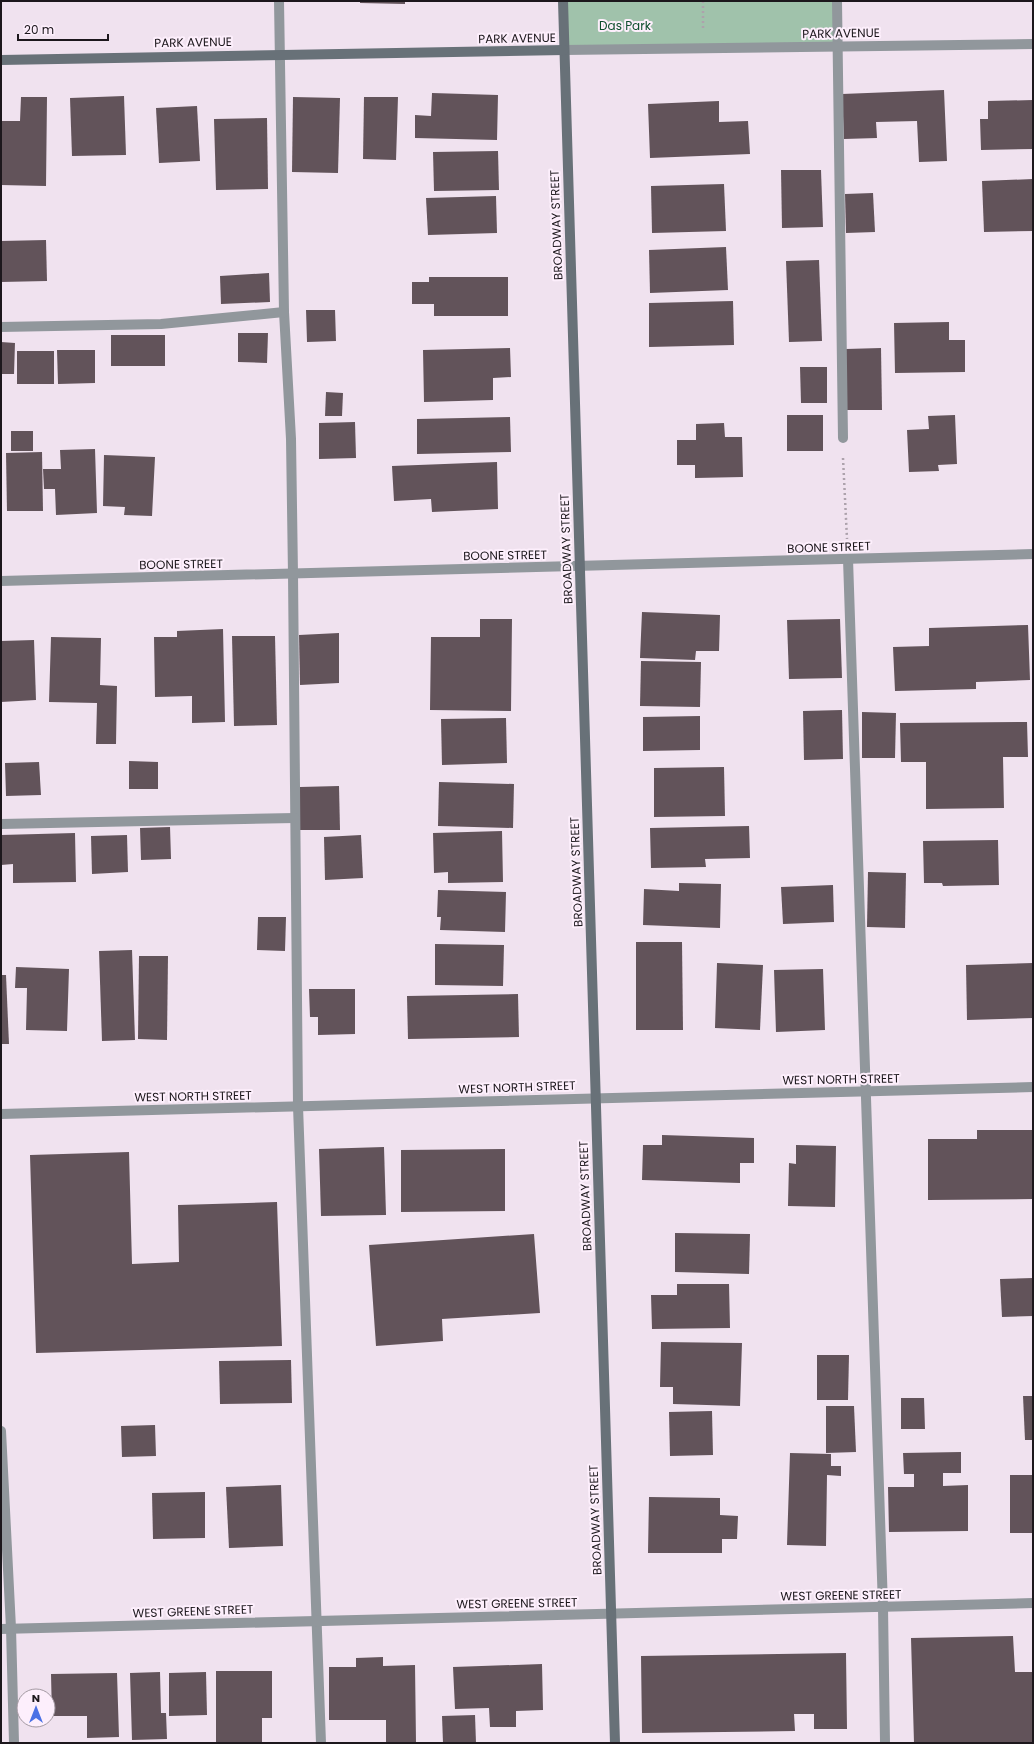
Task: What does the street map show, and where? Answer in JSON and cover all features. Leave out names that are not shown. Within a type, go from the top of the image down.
[{"type":"street","points":[[279,1],[284,312],[291,439],[298,1106],[321,1743]]},
{"type":"street","name":"BROADWAY STREET","points":[[562,1],[615,1743]]},
{"type":"street","points":[[837,1],[842,438]]},
{"type":"street","name":"PARK AVENUE","points":[[1,60],[279,54],[1033,44]]},
{"type":"street","points":[[1,327],[161,324],[284,312]]},
{"type":"street","name":"BOONE STREET","points":[[1,581],[1033,554]]},
{"type":"street","points":[[848,559],[883,1607],[885,1743]]},
{"type":"street","points":[[1,824],[295,818]]},
{"type":"street","name":"WEST NORTH STREET","points":[[1,1114],[1033,1087]]},
{"type":"street","points":[[1,1431],[6,1628],[14,1743]]},
{"type":"street","name":"WEST GREENE STREET","points":[[6,1628],[1033,1603]]},
{"type":"path","points":[[703,1],[704,48]]},
{"type":"path","points":[[842,438],[848,559]]},
{"type":"green space","name":"Das Park","points":[[563,1],[837,1],[837,47],[564,50]]},
{"type":"building","points":[[360,1],[405,1],[405,4],[360,3]]},
{"type":"building","points":[[944,90],[947,161],[919,162],[917,121],[876,122],[877,138],[844,139],[842,94]]},
{"type":"building","points":[[432,93],[498,95],[497,140],[415,138],[415,115],[431,116]]},
{"type":"building","points":[[124,96],[126,155],[72,156],[70,98]]},
{"type":"building","points":[[21,97],[47,97],[46,186],[1,185],[1,121],[20,121]]},
{"type":"building","points":[[293,97],[340,98],[338,173],[292,172]]},
{"type":"building","points":[[364,97],[398,97],[396,160],[363,159]]},
{"type":"building","points":[[1033,100],[1033,149],[981,150],[980,119],[988,119],[988,101]]},
{"type":"building","points":[[719,101],[719,122],[748,121],[750,154],[650,158],[648,104]]},
{"type":"building","points":[[197,106],[200,161],[159,163],[156,108]]},
{"type":"building","points":[[267,118],[268,189],[216,190],[214,119]]},
{"type":"building","points":[[498,151],[499,190],[434,191],[433,152]]},
{"type":"building","points":[[781,170],[821,170],[823,227],[782,228]]},
{"type":"building","points":[[1033,179],[1033,231],[984,232],[982,181]]},
{"type":"building","points":[[724,184],[726,231],[652,233],[651,186]]},
{"type":"building","points":[[873,193],[875,232],[846,233],[845,194]]},
{"type":"building","points":[[496,196],[497,233],[428,235],[426,198]]},
{"type":"building","points":[[46,240],[47,281],[1,282],[1,241]]},
{"type":"building","points":[[726,247],[728,290],[650,293],[649,250]]},
{"type":"building","points":[[819,260],[822,341],[789,342],[786,261]]},
{"type":"building","points":[[269,273],[270,302],[221,304],[220,276]]},
{"type":"building","points":[[429,277],[508,277],[508,316],[434,316],[434,304],[412,304],[412,282],[429,282]]},
{"type":"building","points":[[733,301],[734,345],[649,347],[649,303]]},
{"type":"building","points":[[306,310],[335,310],[336,341],[307,342]]},
{"type":"building","points":[[949,322],[949,340],[965,340],[965,372],[895,373],[894,323]]},
{"type":"building","points":[[238,333],[268,333],[267,363],[238,362]]},
{"type":"building","points":[[111,335],[165,335],[165,366],[111,366]]},
{"type":"building","points":[[1,342],[15,343],[14,374],[1,374]]},
{"type":"building","points":[[510,348],[511,377],[493,378],[493,400],[424,402],[423,350]]},
{"type":"building","points":[[881,348],[882,410],[846,410],[846,349]]},
{"type":"building","points":[[57,350],[95,350],[95,383],[58,384]]},
{"type":"building","points":[[17,351],[54,351],[54,384],[17,384]]},
{"type":"building","points":[[800,367],[827,367],[827,403],[801,403]]},
{"type":"building","points":[[326,392],[343,393],[342,416],[325,416]]},
{"type":"building","points":[[787,415],[823,415],[823,451],[787,451]]},
{"type":"building","points":[[955,415],[957,464],[938,465],[939,471],[909,472],[907,430],[929,429],[928,416]]},
{"type":"building","points":[[510,417],[511,452],[417,454],[417,419]]},
{"type":"building","points":[[355,422],[356,458],[319,459],[319,423]]},
{"type":"building","points":[[724,423],[725,437],[742,437],[743,477],[695,478],[695,465],[677,465],[677,440],[696,440],[696,424]]},
{"type":"building","points":[[11,431],[33,431],[33,451],[11,451]]},
{"type":"building","points":[[95,449],[97,513],[56,515],[55,489],[44,489],[43,469],[61,469],[60,450]]},
{"type":"building","points":[[42,452],[43,511],[7,511],[6,453]]},
{"type":"building","points":[[104,455],[155,457],[152,516],[124,515],[125,507],[103,506]]},
{"type":"building","points":[[497,462],[498,509],[432,512],[431,499],[394,501],[392,466]]},
{"type":"building","points":[[642,612],[720,615],[719,651],[696,651],[695,660],[640,658]]},
{"type":"building","points":[[480,619],[512,619],[511,711],[430,710],[431,637],[480,637]]},
{"type":"building","points":[[840,619],[842,678],[789,679],[787,620]]},
{"type":"building","points":[[1028,625],[1030,680],[976,682],[976,689],[895,691],[893,647],[929,646],[929,628]]},
{"type":"building","points":[[223,629],[225,722],[192,723],[192,696],[155,697],[154,637],[177,637],[177,631]]},
{"type":"building","points":[[339,633],[339,683],[300,685],[299,635]]},
{"type":"building","points":[[232,636],[275,636],[277,725],[234,726]]},
{"type":"building","points":[[51,637],[101,638],[100,685],[117,686],[116,744],[96,744],[97,703],[49,702]]},
{"type":"building","points":[[34,640],[36,700],[1,702],[1,641]]},
{"type":"building","points":[[641,661],[701,662],[700,707],[640,706]]},
{"type":"building","points":[[842,710],[843,759],[804,760],[803,711]]},
{"type":"building","points":[[862,712],[896,713],[895,758],[862,758]]},
{"type":"building","points":[[700,716],[700,750],[643,751],[643,717]]},
{"type":"building","points":[[506,718],[507,763],[442,765],[441,719]]},
{"type":"building","points":[[1027,722],[1028,757],[1003,757],[1004,808],[926,809],[926,762],[901,762],[900,723]]},
{"type":"building","points":[[129,761],[158,762],[158,789],[129,789]]},
{"type":"building","points":[[39,762],[41,795],[6,796],[5,763]]},
{"type":"building","points":[[724,767],[725,816],[654,817],[654,768]]},
{"type":"building","points":[[439,782],[514,784],[513,828],[438,826]]},
{"type":"building","points":[[339,786],[340,830],[300,830],[300,787]]},
{"type":"building","points":[[749,826],[750,858],[705,859],[706,867],[651,868],[650,828]]},
{"type":"building","points":[[170,827],[171,859],[141,860],[140,828]]},
{"type":"building","points":[[502,831],[503,882],[448,883],[448,872],[434,873],[433,833]]},
{"type":"building","points":[[75,833],[76,882],[13,883],[13,864],[1,865],[1,835]]},
{"type":"building","points":[[127,835],[128,872],[92,874],[91,836]]},
{"type":"building","points":[[361,835],[363,878],[325,880],[324,837]]},
{"type":"building","points":[[998,840],[999,885],[943,886],[942,883],[924,883],[923,841]]},
{"type":"building","points":[[868,872],[906,873],[905,928],[867,927]]},
{"type":"building","points":[[679,883],[721,884],[720,928],[643,925],[644,889],[679,891]]},
{"type":"building","points":[[833,885],[834,922],[783,924],[781,887]]},
{"type":"building","points":[[438,890],[506,892],[505,932],[440,930],[441,917],[437,917]]},
{"type":"building","points":[[258,917],[286,917],[285,951],[257,950]]},
{"type":"building","points":[[636,942],[682,942],[683,1030],[636,1030]]},
{"type":"building","points":[[435,944],[504,945],[503,986],[435,985]]},
{"type":"building","points":[[132,950],[135,1040],[102,1041],[99,951]]},
{"type":"building","points":[[139,956],[168,956],[167,1040],[138,1039]]},
{"type":"building","points":[[717,963],[763,965],[760,1030],[715,1028]]},
{"type":"building","points":[[1033,963],[1033,1018],[967,1020],[966,965]]},
{"type":"building","points":[[16,967],[69,969],[67,1031],[26,1030],[27,988],[15,988]]},
{"type":"building","points":[[823,969],[825,1030],[776,1032],[774,970]]},
{"type":"building","points":[[1,975],[6,975],[9,1044],[1,1044]]},
{"type":"building","points":[[309,989],[355,989],[355,1034],[318,1035],[318,1017],[310,1017]]},
{"type":"building","points":[[518,994],[519,1037],[408,1039],[407,996]]},
{"type":"building","points":[[977,1130],[1033,1130],[1033,1199],[928,1200],[928,1139],[977,1139]]},
{"type":"building","points":[[662,1135],[754,1138],[754,1163],[740,1163],[740,1183],[642,1180],[643,1145],[662,1145]]},
{"type":"building","points":[[796,1145],[836,1146],[835,1207],[788,1206],[789,1163],[796,1164]]},
{"type":"building","points":[[384,1147],[386,1215],[321,1216],[319,1149]]},
{"type":"building","points":[[505,1149],[505,1211],[401,1212],[401,1150]]},
{"type":"building","points":[[129,1152],[132,1264],[179,1262],[178,1205],[277,1202],[282,1346],[36,1353],[30,1155]]},
{"type":"building","points":[[675,1233],[750,1234],[749,1274],[675,1272]]},
{"type":"building","points":[[534,1234],[540,1313],[442,1319],[443,1341],[376,1346],[369,1245]]},
{"type":"building","points":[[1033,1278],[1033,1316],[1002,1317],[1000,1279]]},
{"type":"building","points":[[677,1284],[729,1284],[730,1328],[652,1329],[651,1295],[677,1295]]},
{"type":"building","points":[[661,1342],[742,1343],[740,1406],[673,1404],[673,1387],[660,1387]]},
{"type":"building","points":[[817,1355],[849,1355],[848,1400],[817,1400]]},
{"type":"building","points":[[291,1360],[292,1403],[220,1404],[219,1361]]},
{"type":"building","points":[[1023,1396],[1033,1396],[1033,1440],[1025,1440]]},
{"type":"building","points":[[901,1398],[924,1398],[925,1429],[901,1429]]},
{"type":"building","points":[[826,1406],[854,1406],[856,1452],[826,1453]]},
{"type":"building","points":[[712,1411],[713,1455],[670,1456],[669,1412]]},
{"type":"building","points":[[155,1425],[156,1456],[122,1457],[121,1426]]},
{"type":"building","points":[[961,1452],[961,1473],[943,1473],[943,1486],[968,1485],[968,1531],[889,1532],[888,1487],[914,1487],[914,1474],[904,1474],[903,1453]]},
{"type":"building","points":[[790,1453],[831,1454],[831,1466],[841,1466],[841,1476],[827,1475],[826,1546],[787,1545]]},
{"type":"building","points":[[1010,1475],[1033,1475],[1033,1533],[1010,1533]]},
{"type":"building","points":[[281,1485],[283,1546],[229,1548],[226,1487]]},
{"type":"building","points":[[205,1492],[205,1538],[153,1539],[152,1493]]},
{"type":"building","points":[[649,1497],[720,1498],[720,1515],[738,1516],[737,1539],[722,1539],[722,1553],[648,1553]]},
{"type":"building","points":[[1013,1636],[1015,1672],[1033,1672],[1033,1743],[914,1743],[911,1638]]},
{"type":"building","points":[[846,1653],[847,1729],[814,1729],[814,1714],[794,1714],[795,1731],[642,1733],[641,1656]]},
{"type":"building","points":[[383,1657],[383,1666],[415,1665],[416,1743],[386,1743],[386,1720],[329,1720],[329,1667],[356,1667],[356,1658]]},
{"type":"building","points":[[542,1664],[543,1710],[516,1711],[516,1727],[490,1727],[489,1708],[455,1709],[453,1667]]},
{"type":"building","points":[[216,1671],[272,1671],[272,1718],[262,1718],[262,1743],[216,1742]]},
{"type":"building","points":[[160,1672],[161,1713],[166,1713],[167,1739],[132,1740],[130,1673]]},
{"type":"building","points":[[206,1672],[207,1715],[169,1716],[169,1673]]},
{"type":"building","points":[[117,1673],[119,1737],[87,1738],[87,1716],[56,1716],[56,1688],[51,1688],[51,1674]]},
{"type":"building","points":[[475,1715],[476,1743],[443,1743],[442,1716]]}]
